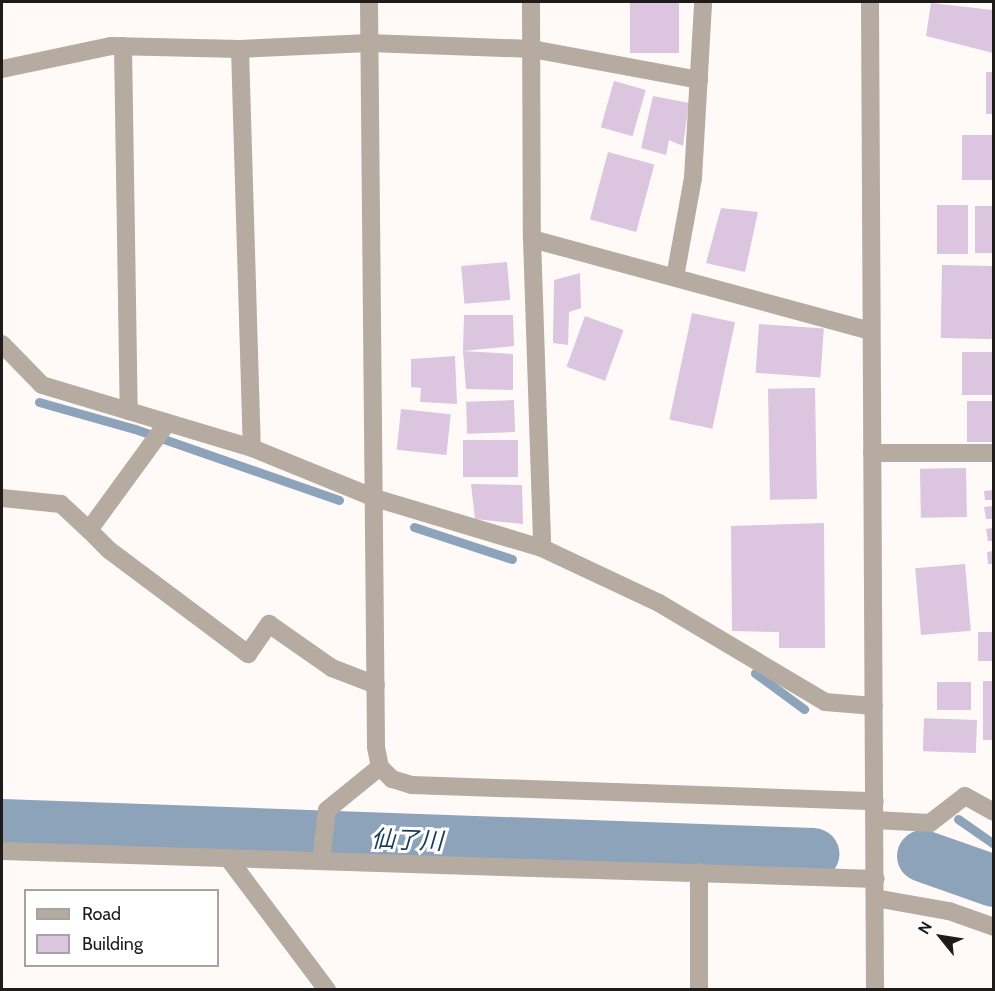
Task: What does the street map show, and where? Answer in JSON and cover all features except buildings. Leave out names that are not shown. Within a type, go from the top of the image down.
[{"type":"street","points":[[369,2],[376,685],[380,767],[392,779],[412,785],[874,801]]},
{"type":"street","points":[[531,2],[532,239],[542,548]]},
{"type":"street","points":[[675,277],[693,178],[703,2]]},
{"type":"street","points":[[870,2],[875,990]]},
{"type":"street","points":[[2,69],[123,46],[240,49],[369,43],[532,48],[699,80]]},
{"type":"street","points":[[123,46],[129,411]]},
{"type":"street","points":[[240,49],[252,448]]},
{"type":"street","points":[[532,239],[871,331]]},
{"type":"street","points":[[2,344],[42,385],[252,448],[375,498],[542,548],[659,603],[825,702],[873,706]]},
{"type":"street","points":[[89,530],[166,424]]},
{"type":"street","points":[[872,453],[993,453]]},
{"type":"street","points":[[2,498],[61,504],[109,550],[248,654],[269,624],[332,668],[376,685]]},
{"type":"street","points":[[321,857],[323,825],[336,799],[380,767]]},
{"type":"street","points":[[875,820],[930,823],[965,796],[993,812]]},
{"type":"street","points":[[2,851],[228,858],[321,857],[876,879]]},
{"type":"street","points":[[228,858],[327,990]]},
{"type":"street","points":[[699,873],[699,990]]},
{"type":"street","points":[[875,898],[949,911],[993,927]]},
{"type":"waterway","points":[[39,402],[135,429],[339,500]]},
{"type":"waterway","points":[[414,527],[512,559]]},
{"type":"waterway","points":[[755,673],[804,709]]},
{"type":"waterway","points":[[958,819],[994,844]]},
{"type":"waterway","name":"仙了川","points":[[2,825],[813,854]]},
{"type":"waterway","name":"仙了川","points":[[923,856],[994,881]]}]
